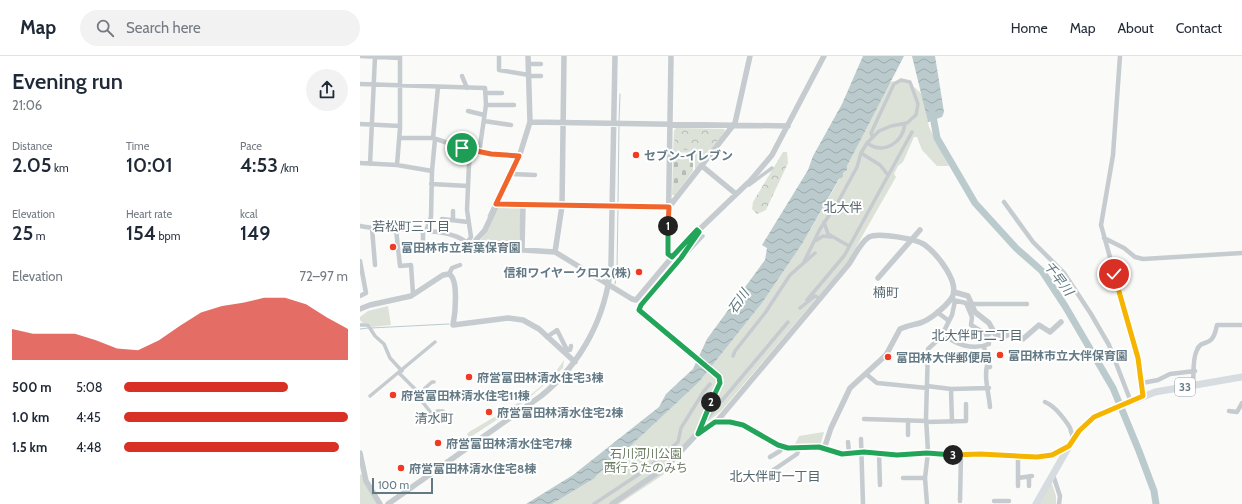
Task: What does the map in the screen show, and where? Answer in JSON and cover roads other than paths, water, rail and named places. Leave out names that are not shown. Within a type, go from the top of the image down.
[{"type":"main road","name":"33","points":[[1036,504],[1074,437],[1091,419],[1143,396],[1161,391],[1242,377]]},
{"type":"street","points":[[360,56],[400,57],[400,138],[397,165]]},
{"type":"street","points":[[499,56],[499,70],[541,76]]},
{"type":"street","points":[[474,246],[477,237],[485,230],[511,174],[530,122],[528,56]]},
{"type":"street","points":[[556,252],[562,206],[564,56]]},
{"type":"street","points":[[388,504],[542,396],[557,383],[575,362],[595,329],[608,285],[611,265],[615,56]]},
{"type":"street","points":[[671,56],[668,254],[672,257]]},
{"type":"street","points":[[669,207],[734,125],[750,56]]},
{"type":"street","points":[[360,226],[425,231],[456,236],[474,246],[556,252],[608,285],[636,300],[697,230],[746,184],[772,155],[824,56]]},
{"type":"street","points":[[1120,56],[1113,155],[1101,225],[1138,358],[1143,396]]},
{"type":"street","points":[[370,164],[375,57]]},
{"type":"street","points":[[529,64],[541,64]]},
{"type":"street","points":[[462,76],[467,88]]},
{"type":"street","points":[[804,262],[824,222],[838,202],[858,167],[861,153],[872,136],[885,128],[905,123],[916,115],[918,104],[910,82],[901,80],[897,81],[891,89],[871,133],[872,136]]},
{"type":"street","points":[[360,84],[485,88],[486,105],[479,153]]},
{"type":"street","points":[[423,244],[425,231],[431,217],[431,184],[438,87]]},
{"type":"street","points":[[485,93],[502,93]]},
{"type":"street","points":[[486,105],[514,105]]},
{"type":"street","points":[[468,111],[484,115]]},
{"type":"street","points":[[484,121],[511,124]]},
{"type":"street","points":[[530,122],[788,126]]},
{"type":"street","points":[[866,144],[885,149],[893,145],[902,133],[905,123]]},
{"type":"street","points":[[360,124],[400,126]]},
{"type":"street","points":[[807,300],[844,256],[871,210],[888,175],[912,132]]},
{"type":"street","points":[[400,138],[434,138],[479,153],[518,156]]},
{"type":"street","points":[[467,242],[471,237],[468,186],[469,164],[472,151]]},
{"type":"street","points":[[861,153],[876,162],[888,175]]},
{"type":"street","points":[[360,163],[397,165],[432,171]]},
{"type":"street","points":[[702,166],[736,194]]},
{"type":"street","points":[[746,184],[749,185],[754,182],[772,168]]},
{"type":"street","points":[[511,174],[535,175]]},
{"type":"street","points":[[431,184],[468,186]]},
{"type":"street","points":[[1004,202],[1034,242],[1064,273],[1091,314],[1109,345],[1130,402]]},
{"type":"street","points":[[496,204],[669,207]]},
{"type":"street","points":[[522,249],[523,205]]},
{"type":"street","points":[[453,220],[454,211]]},
{"type":"street","points":[[442,219],[470,224],[477,237]]},
{"type":"street","points":[[824,222],[825,228],[832,237]]},
{"type":"street","points":[[372,228],[375,265]]},
{"type":"street","points":[[396,229],[400,266],[411,265],[413,294]]},
{"type":"street","points":[[697,230],[699,232],[686,252],[641,305],[639,310],[718,376],[720,383],[698,434]]},
{"type":"street","points":[[878,278],[920,230]]},
{"type":"street","points":[[612,504],[666,467],[698,434],[715,422],[849,264],[865,240],[880,234],[922,243],[930,250],[953,280],[954,312],[939,340],[928,349],[926,421],[928,453],[925,478],[928,504]]},
{"type":"street","points":[[686,252],[688,252],[703,236]]},
{"type":"street","points":[[814,241],[824,236],[832,237],[849,246]]},
{"type":"street","points":[[1104,238],[1142,259],[1242,254]]},
{"type":"street","points":[[733,356],[735,351],[765,313],[784,283],[815,253]]},
{"type":"street","points":[[360,261],[360,268],[366,293],[360,296]]},
{"type":"street","points":[[449,274],[452,268],[460,265]]},
{"type":"street","points":[[449,274],[454,281],[456,307],[453,326],[514,319],[533,325],[575,362]]},
{"type":"street","points":[[360,309],[370,305],[397,300],[413,294],[443,275],[449,274]]},
{"type":"street","points":[[954,292],[968,296],[975,312],[991,325],[993,331]]},
{"type":"street","points":[[800,308],[815,296],[817,297]]},
{"type":"street","points":[[824,449],[831,428],[850,388],[886,355],[900,329],[923,322],[953,300],[966,303],[972,317],[970,323],[986,334],[989,344],[984,346],[963,345],[946,335],[944,332]]},
{"type":"street","points":[[971,304],[1027,304]]},
{"type":"street","points":[[937,312],[949,321]]},
{"type":"street","points":[[702,424],[788,322]]},
{"type":"street","points":[[986,334],[993,331],[1005,336],[1014,332],[1024,339],[1039,325],[1050,332],[1062,322]]},
{"type":"street","points":[[360,325],[368,325],[375,336],[384,344],[390,358],[400,372],[419,393],[417,395],[432,414],[437,411],[443,411]]},
{"type":"street","points":[[1193,386],[1196,351],[1200,345],[1212,341],[1215,336],[1217,325],[1242,325]]},
{"type":"street","points":[[547,337],[557,330],[567,350],[570,350],[572,346]]},
{"type":"street","points":[[370,396],[435,342]]},
{"type":"street","points":[[984,346],[989,365],[987,382],[989,388],[990,407]]},
{"type":"street","points":[[1142,383],[1158,380],[1170,374],[1194,371]]},
{"type":"street","points":[[866,374],[877,383],[951,389],[989,388]]},
{"type":"street","points":[[419,393],[434,382]]},
{"type":"street","points":[[594,504],[648,468],[679,442],[681,428],[710,384]]},
{"type":"street","points":[[951,389],[952,422]]},
{"type":"street","points":[[1045,402],[1056,409],[1070,426],[1071,435],[1074,437]]},
{"type":"street","points":[[1229,411],[1237,412],[1242,403]]},
{"type":"street","points":[[864,419],[952,422],[966,421],[966,404]]},
{"type":"street","points":[[908,420],[908,435]]},
{"type":"street","points":[[715,422],[730,422],[743,425],[783,447],[824,449],[836,453],[862,452],[897,455],[928,453],[1041,457],[1052,455],[1069,446]]},
{"type":"street","points":[[861,438],[863,504]]},
{"type":"street","points":[[848,442],[849,453]]},
{"type":"street","points":[[770,457],[780,451],[783,447]]},
{"type":"street","points":[[772,471],[797,454],[799,448]]},
{"type":"street","points":[[360,453],[362,472],[380,504]]},
{"type":"street","points":[[879,453],[880,485]]},
{"type":"street","points":[[960,501],[961,454]]},
{"type":"street","points":[[1018,456],[1018,486]]},
{"type":"street","points":[[1053,475],[1060,496],[1059,504]]},
{"type":"street","points":[[1018,478],[1031,476],[1029,486]]},
{"type":"street","points":[[903,478],[925,478]]},
{"type":"street","points":[[994,500],[1007,502]]},
{"type":"water","name":"石川","points":[[863,56],[904,56],[847,166],[847,170],[843,173],[843,177],[839,179],[802,244],[762,303],[699,382],[595,478],[552,504],[526,504],[573,475],[659,407],[666,394],[693,369],[707,339],[765,260],[767,248],[762,245],[808,170],[813,156],[842,104]]},
{"type":"water","points":[[912,56],[935,56],[944,112],[942,117],[928,122]]},
{"type":"waterway","points":[[619,122],[620,94]]},
{"type":"waterway","name":"千早川","points":[[932,111],[937,138],[975,203],[1016,248],[1042,271],[1065,306],[1113,388],[1154,491],[1156,504]]},
{"type":"waterway","points":[[618,204],[619,125]]},
{"type":"waterway","points":[[488,216],[515,158]]},
{"type":"waterway","points":[[615,284],[617,269],[618,209]]},
{"type":"waterway","points":[[371,328],[449,324]]},
{"type":"waterway","points":[[360,329],[368,328]]},
{"type":"place","name":"セブン-イレブン","points":[[636,155]]},
{"type":"place","name":"富田林市立若葉保育園","points":[[393,247]]},
{"type":"place","name":"信和ワイヤークロス(株)","points":[[639,272]]},
{"type":"place","name":"富田林市立大伴保育園","points":[[1000,355]]},
{"type":"place","name":"富田林大伴郵便局","points":[[888,357]]},
{"type":"place","name":"府営富田林清水住宅3棟","points":[[469,377]]},
{"type":"place","name":"府営富田林清水住宅11棟","points":[[393,395]]},
{"type":"place","name":"府営富田林清水住宅2棟","points":[[489,412]]},
{"type":"place","name":"府営富田林清水住宅7棟","points":[[438,443]]},
{"type":"place","name":"府営富田林清水住宅8棟","points":[[401,468]]},
{"type":"district","name":"北大伴","points":[[843,207]]},
{"type":"district","name":"若松町三丁目","points":[[411,226]]},
{"type":"district","name":"楠町","points":[[886,292]]},
{"type":"district","name":"北大伴町二丁目","points":[[977,335]]},
{"type":"district","name":"清水町","points":[[434,418]]},
{"type":"district","name":"北大伴町一丁目","points":[[775,476]]},
{"type":"park label","name":"石川河川公園 西行うたのみち","points":[[646,460]]}]
